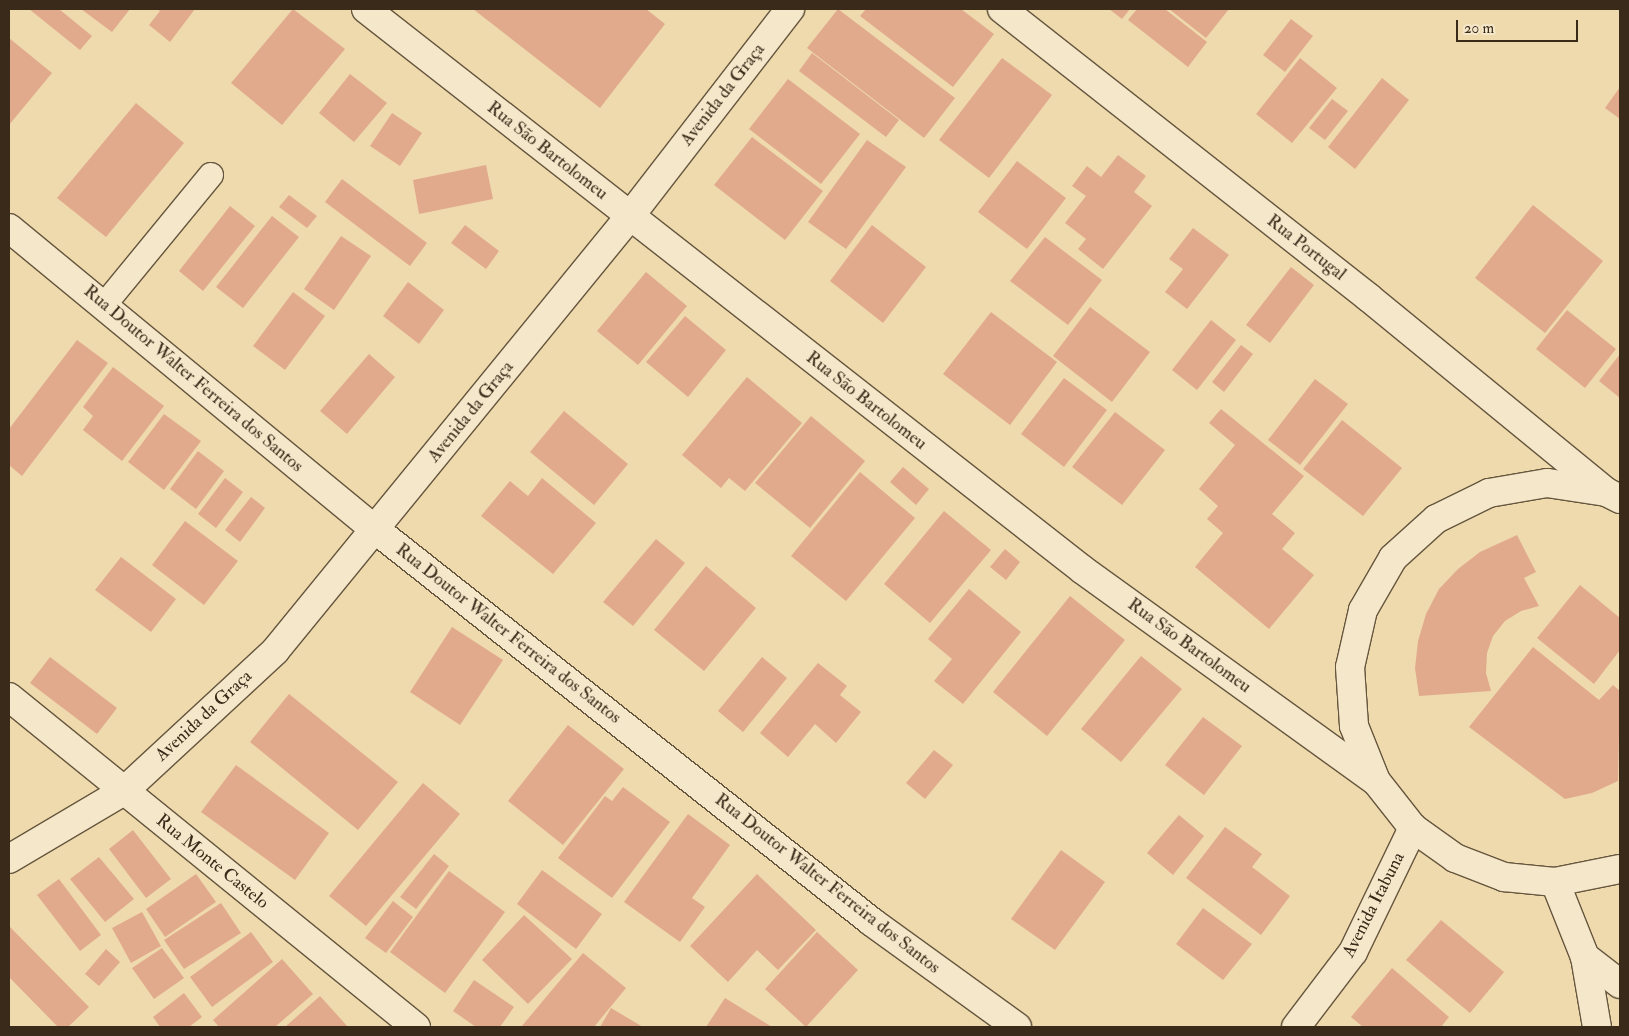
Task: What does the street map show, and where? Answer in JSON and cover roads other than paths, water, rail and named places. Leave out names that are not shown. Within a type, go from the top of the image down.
[{"type":"street","name":"Rua São Bartolomeu","points":[[366,9],[1083,570],[1376,781]]},
{"type":"street","name":"Avenida da Graça","points":[[9,859],[124,791],[275,651],[376,530],[630,216],[790,9]]},
{"type":"street","name":"Rua Portugal","points":[[1002,9],[1368,297],[1613,496]]},
{"type":"street","name":"Rua Doutor Walter Ferreira dos Santos","points":[[9,228],[104,304],[376,530],[872,922],[1017,1027]]},
{"type":"street","points":[[1613,496],[1548,483],[1489,493],[1436,519],[1392,558],[1363,610],[1350,667],[1354,726],[1376,781],[1413,828],[1455,858],[1504,877],[1556,882],[1620,869]]},
{"type":"street","name":"Rua Monte Castelo","points":[[9,696],[416,1027]]},
{"type":"street","name":"Avenida Itabuna","points":[[1296,1027],[1353,952],[1413,828]]},
{"type":"street","points":[[1556,882],[1585,956],[1597,1027]]},
{"type":"street","points":[[1585,956],[1620,984]]},
{"type":"lane","points":[[104,304],[211,175]]}]
